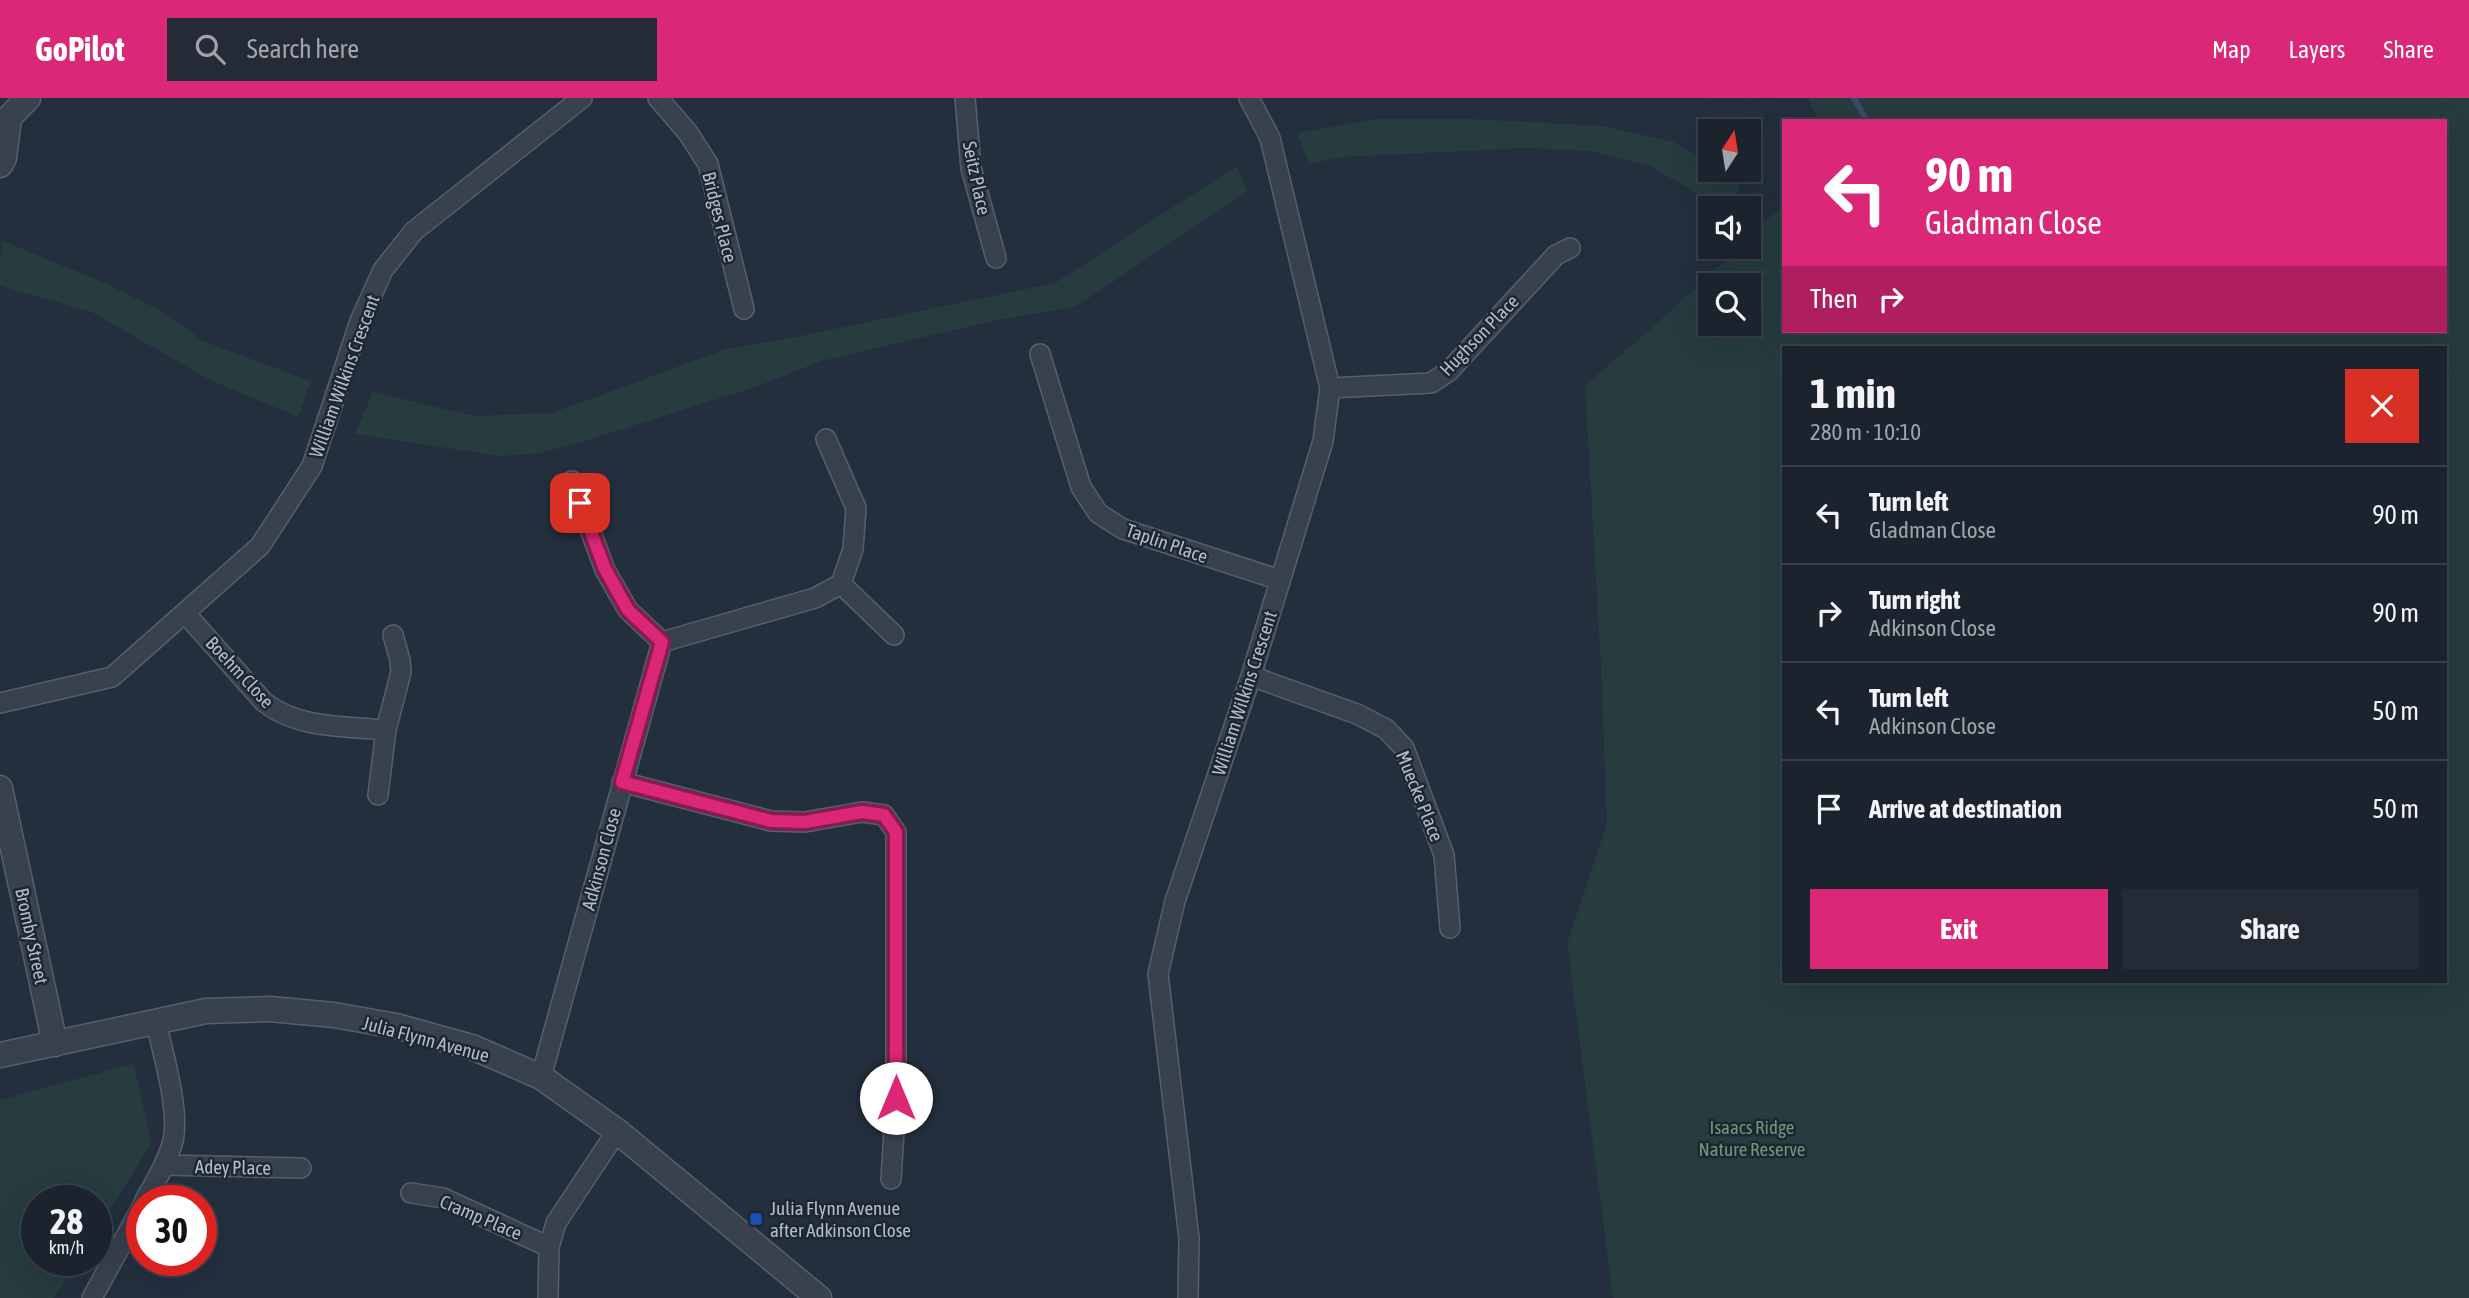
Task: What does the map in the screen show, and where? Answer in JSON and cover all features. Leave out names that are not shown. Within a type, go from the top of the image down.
[{"type":"street","points":[[0,165],[4,158],[4,123],[28,98]]},
{"type":"street","name":"William Wilkins Crescent","points":[[0,703],[112,677],[260,546],[312,466],[360,321],[383,270],[414,231],[582,98]]},
{"type":"street","name":"Bridges Place","points":[[658,98],[688,133],[708,164],[744,309]]},
{"type":"street","name":"Seitz Place","points":[[965,98],[971,168],[996,258]]},
{"type":"street","name":"William Wilkins Crescent","points":[[1188,1298],[1189,1238],[1158,975],[1175,901],[1251,676],[1323,441],[1331,388],[1270,138],[1249,98]]},
{"type":"street","name":"Hughson Place","points":[[1331,388],[1431,383],[1449,371],[1556,254],[1570,248]]},
{"type":"street","name":"Taplin Place","points":[[1040,354],[1082,487],[1098,513],[1123,529],[1280,580]]},
{"type":"street","points":[[572,481],[611,580],[628,610],[662,642],[815,598],[841,584],[853,549],[856,508],[826,439]]},
{"type":"street","points":[[841,584],[894,635]]},
{"type":"street","name":"Boehm Close","points":[[185,612],[264,702],[278,713],[297,721],[386,730]]},
{"type":"street","points":[[378,795],[386,730],[401,672],[393,635]]},
{"type":"street","name":"Adkinson Close","points":[[541,1077],[662,642]]},
{"type":"street","name":"Muecke Place","points":[[1251,676],[1357,714],[1386,729],[1404,748],[1444,855],[1450,928]]},
{"type":"street","points":[[622,782],[771,821],[805,822],[862,812],[892,810],[896,832],[896,1098],[891,1179]]},
{"type":"street","name":"Bromby Street","points":[[0,788],[55,1044]]},
{"type":"street","name":"Julia Flynn Avenue","points":[[0,1055],[206,1011],[270,1009],[334,1015],[396,1026],[472,1047],[541,1077],[617,1131],[818,1298]]},
{"type":"street","points":[[153,1185],[164,1166],[173,1139],[174,1112],[156,1022]]},
{"type":"street","points":[[548,1298],[549,1247],[556,1223],[617,1131]]},
{"type":"street","name":"Adey Place","points":[[164,1166],[301,1168]]},
{"type":"street","name":"Cramp Place","points":[[411,1193],[443,1198],[549,1247]]},
{"type":"street","points":[[92,1298],[126,1236]]},
{"type":"green space","name":"Isaacs Ridge Nature Reserve","points":[[1807,98],[2469,98],[2469,1298],[1613,1298],[1567,944],[1607,824],[1585,386],[1698,286],[1698,336],[1761,336],[1761,273],[1711,273],[1726,259],[1761,259],[1761,226],[1782,206],[1782,333],[2447,333],[2447,119],[1819,119]]},
{"type":"green space","points":[[1380,119],[1471,119],[1602,126],[1674,142],[1698,157],[1698,182],[1740,184],[1736,196],[1701,196],[1650,166],[1592,151],[1525,148],[1342,157],[1309,164],[1297,133]]},
{"type":"green space","points":[[1237,166],[1247,192],[1077,306],[993,321],[821,361],[761,385],[540,453],[500,456],[355,434],[373,392],[474,416],[552,413],[726,349],[1055,283]]},
{"type":"green space","points":[[3,241],[107,284],[162,311],[203,341],[311,381],[298,417],[208,379],[92,312],[0,286]]},
{"type":"green space","points":[[133,1064],[152,1143],[112,1207],[112,1185],[21,1185],[21,1276],[68,1276],[54,1298],[0,1298],[0,1100]]},
{"type":"waterway","points":[[1854,98],[1866,119]]},
{"type":"place","name":"Julia Flynn Avenue after Adkinson Close","points":[[756,1219]]},
{"type":"route","points":[[580,503],[605,569],[628,610],[662,642],[622,782],[771,821],[805,822],[862,812],[884,815],[896,832],[896,1098]]}]
